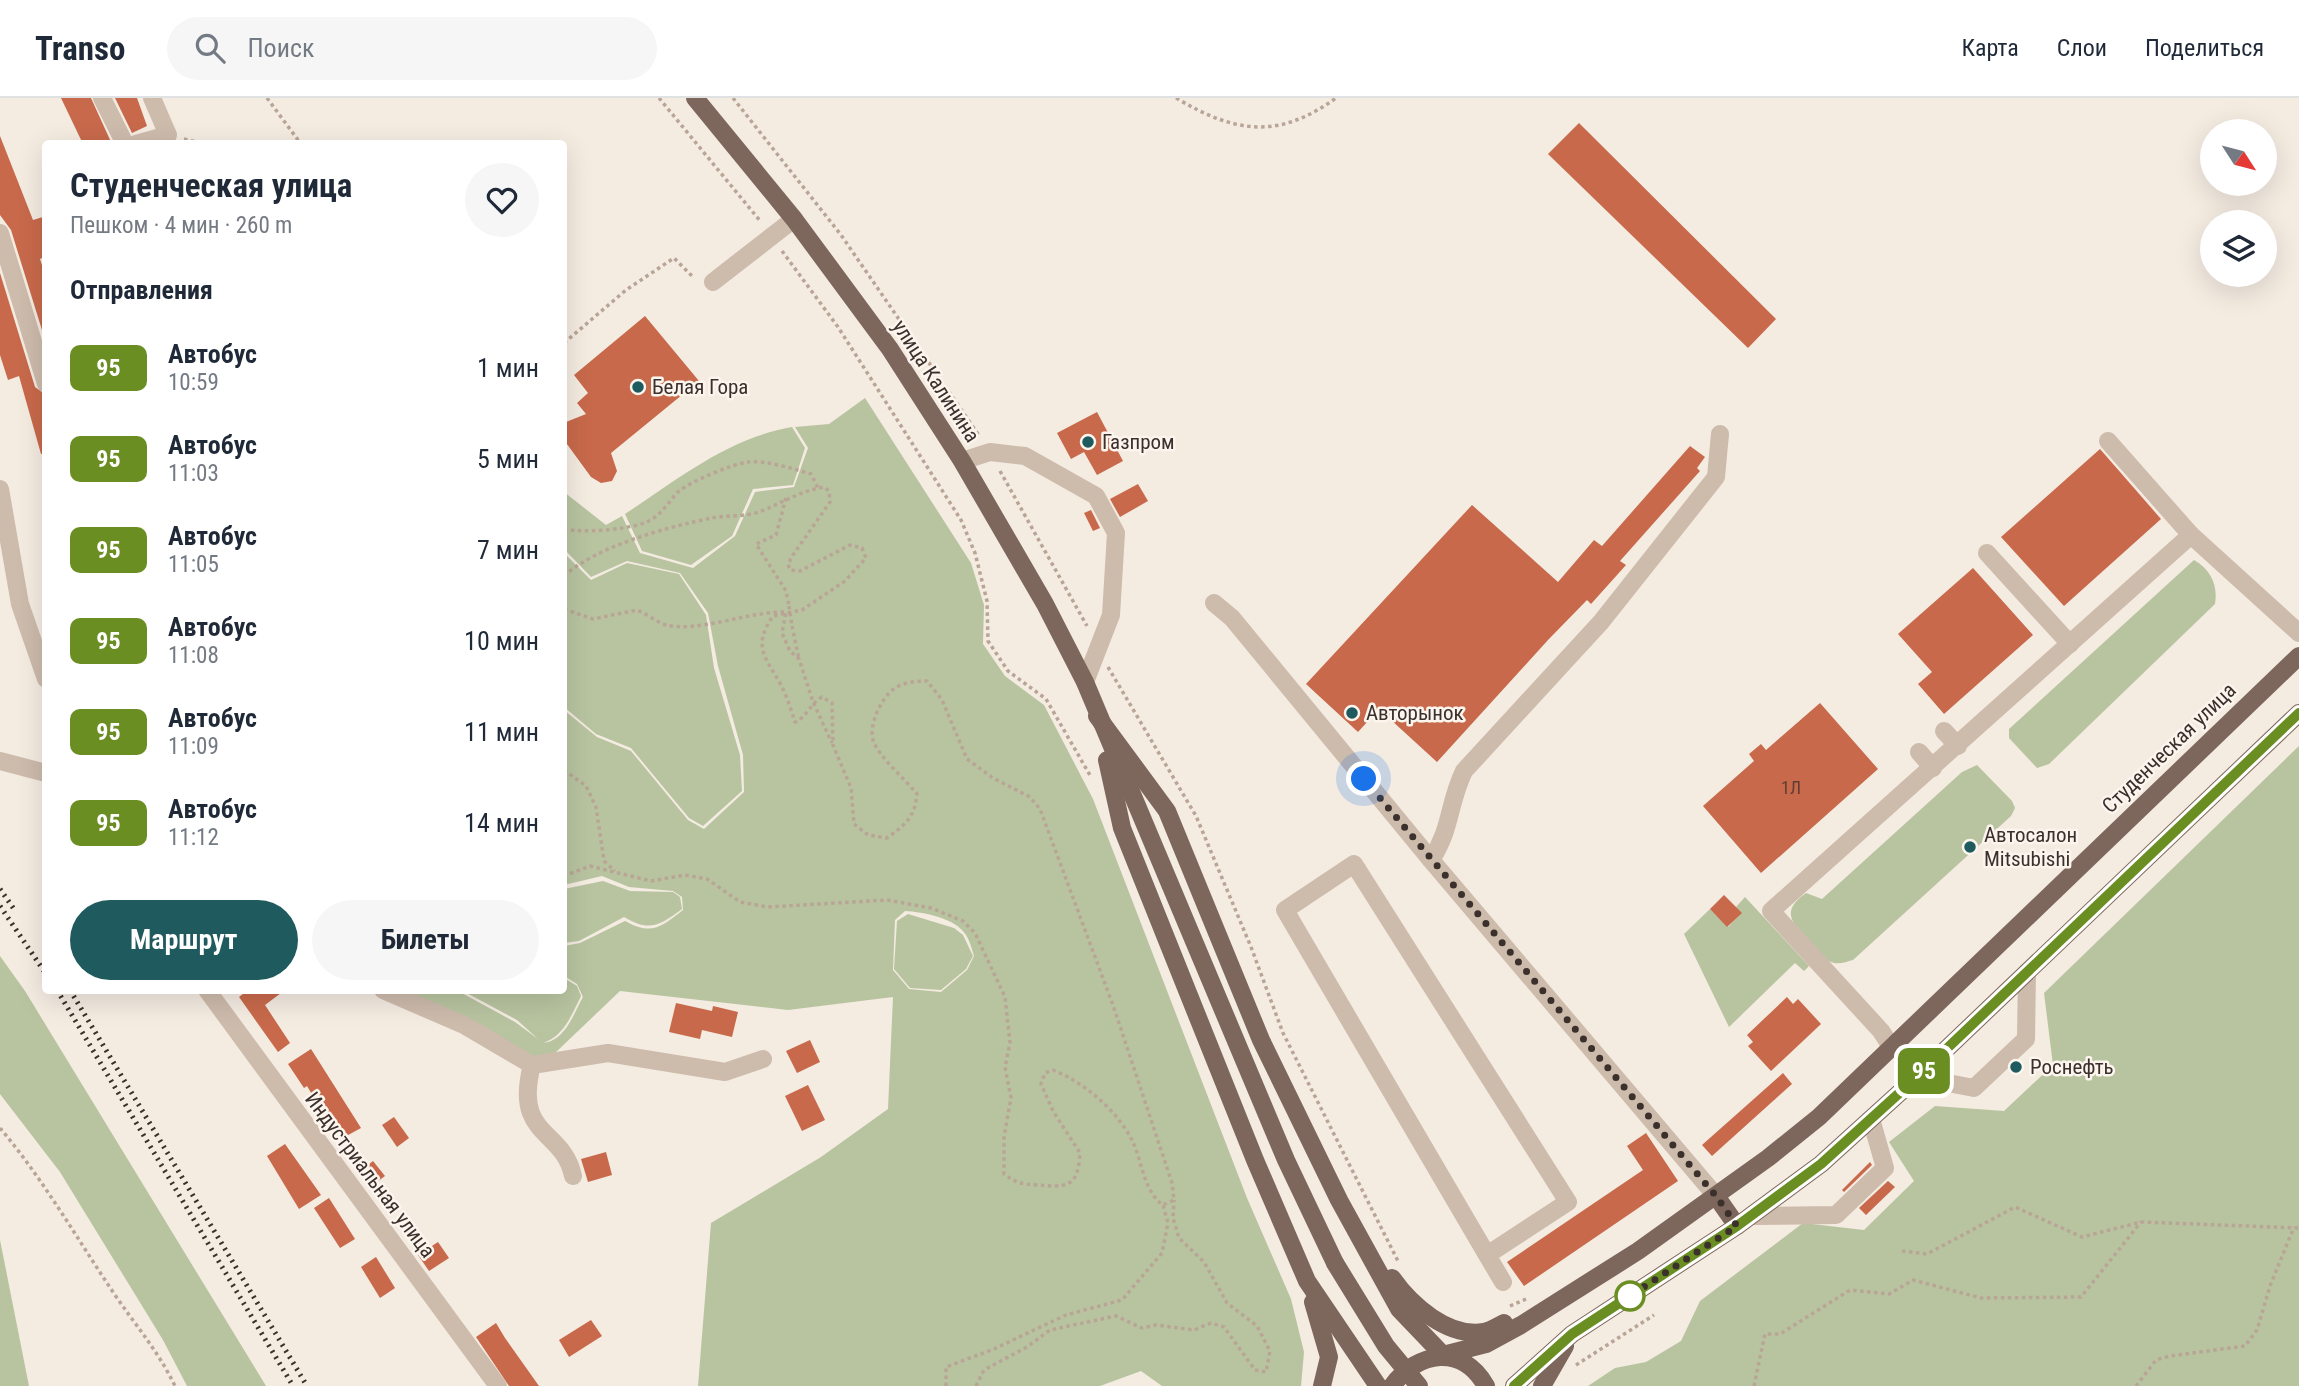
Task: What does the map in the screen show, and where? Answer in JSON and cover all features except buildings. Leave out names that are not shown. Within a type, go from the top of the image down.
[{"type":"main road","name":"улица Калинина","points":[[695,98],[794,219],[890,349],[962,461],[1045,604],[1085,682],[1097,716]]},
{"type":"main road","name":"Студенческая улица","points":[[1392,1386],[1420,1362],[1486,1344],[1638,1251],[1716,1196],[1819,1117],[2299,656]]},
{"type":"main road","points":[[1514,1386],[1572,1334],[1744,1221],[1821,1164],[1917,1077],[2299,713]]},
{"type":"main road","points":[[1097,716],[1167,811],[1261,1040],[1339,1200],[1399,1310],[1443,1355],[1462,1360],[1486,1386]]},
{"type":"main road","points":[[1097,716],[1286,1160],[1335,1263],[1386,1346],[1419,1386]]},
{"type":"main road","points":[[1097,716],[1122,828],[1255,1160],[1307,1282],[1329,1357],[1322,1386]]},
{"type":"main road","points":[[1716,1196],[1744,1221]]},
{"type":"main road","points":[[1339,1200],[1403,1293],[1428,1316],[1459,1330],[1484,1332],[1552,1303]]},
{"type":"main road","points":[[1307,1282],[1378,1386]]},
{"type":"main road","points":[[1542,1386],[1572,1334]]},
{"type":"street","points":[[102,98],[123,140]]},
{"type":"street","points":[[150,140],[168,135],[152,98]]},
{"type":"street","points":[[713,282],[794,219]]},
{"type":"street","points":[[0,233],[42,371]]},
{"type":"street","points":[[1431,860],[1445,838],[1455,790],[1464,771],[1601,622],[1716,477],[1720,434]]},
{"type":"street","points":[[2108,441],[2191,535],[2299,633]]},
{"type":"street","points":[[962,461],[990,452],[1025,456],[1096,496],[1116,533],[1111,615],[1085,682]]},
{"type":"street","points":[[0,489],[3,520],[20,604],[42,667]]},
{"type":"street","points":[[1892,1048],[1881,1031],[1813,969],[1771,911],[2191,535]]},
{"type":"street","points":[[1987,553],[2070,645]]},
{"type":"street","points":[[1214,603],[1232,618],[1431,860],[1716,1196]]},
{"type":"street","points":[[1944,731],[1958,746]]},
{"type":"street","points":[[1919,752],[1933,768]]},
{"type":"street","points":[[0,761],[42,772]]},
{"type":"street","points":[[1487,1255],[1568,1202],[1354,864],[1285,910],[1487,1255],[1503,1282]]},
{"type":"street","points":[[1917,1077],[1974,1088],[2026,1038],[2027,972]]},
{"type":"street","name":"Индустриальная улица","points":[[210,994],[498,1386]]},
{"type":"street","points":[[392,994],[464,1025],[532,1065],[608,1052],[725,1072],[763,1059]]},
{"type":"street","points":[[532,1065],[527,1086],[530,1115],[547,1139],[570,1161],[573,1176]]},
{"type":"street","points":[[1744,1221],[1836,1215],[1885,1168],[1871,1119]]},
{"type":"path","points":[[267,98],[298,140]]},
{"type":"path","points":[[659,98],[772,236],[838,327],[961,520],[975,553],[987,601],[988,641],[1008,671],[1046,699],[1095,783]]},
{"type":"path","points":[[1175,98],[1238,127],[1283,127],[1320,110],[1336,98]]},
{"type":"path","points":[[567,340],[626,290],[674,258],[693,277]]},
{"type":"path","points":[[567,530],[576,531],[643,524],[662,513],[678,492],[695,481],[749,461],[780,464],[811,474],[818,488]]},
{"type":"path","points":[[567,573],[577,564],[654,533],[712,518],[758,512],[786,498],[824,487],[829,491],[830,502],[793,555],[788,564],[790,570],[800,571],[850,545],[862,548],[866,558],[845,581],[802,610],[771,612],[685,627],[662,624],[637,610],[593,619],[567,610]]},
{"type":"path","points":[[786,498],[776,536],[756,544],[786,591],[799,659],[813,702],[851,788],[853,824],[868,835],[887,838],[908,823],[917,794],[876,747],[872,736],[882,702],[895,688],[913,681],[927,681],[942,700],[967,759],[993,778],[1030,797],[1040,809],[1114,1007],[1172,1183],[1173,1218],[1179,1238],[1203,1262],[1227,1303],[1257,1326],[1270,1351],[1266,1371],[1255,1370],[1224,1327],[1211,1324],[1194,1330],[1156,1325],[1142,1328],[1116,1316],[1050,1330],[1027,1347],[984,1370],[976,1386]]},
{"type":"path","points":[[786,612],[782,633],[790,652],[799,659]]},
{"type":"path","points":[[786,612],[774,616],[762,632],[763,656],[782,687],[795,722],[801,720],[813,702],[822,697],[832,703],[833,745]]},
{"type":"path","points":[[567,772],[586,786],[597,807],[604,861],[617,872]]},
{"type":"path","points":[[567,875],[590,866],[651,881],[685,875],[707,879],[740,902],[768,907],[887,900],[931,908],[963,920],[975,933],[1005,998],[1010,1043],[1005,1067],[1011,1098],[1003,1149],[1004,1174],[1024,1185],[1056,1188],[1070,1184],[1077,1176],[1080,1153],[1053,1111],[1041,1084],[1045,1073],[1053,1070],[1075,1079],[1112,1111],[1133,1143],[1154,1199],[1163,1205],[1168,1223],[1162,1253],[1122,1300],[1066,1315],[994,1349],[946,1367],[946,1386]]},
{"type":"path","points":[[0,1128],[48,1192],[115,1295],[157,1350],[175,1386]]},
{"type":"path","points":[[1163,1205],[1174,1200]]},
{"type":"path","points":[[1902,1251],[1927,1254],[2015,1207],[2082,1237],[2141,1222],[2297,1228],[2256,1330],[2245,1346],[2156,1360],[2136,1386]]},
{"type":"path","points":[[1754,1386],[1765,1334],[1780,1334],[1850,1290],[1889,1294],[1913,1280],[1981,1298],[2081,1297],[2141,1222]]},
{"type":"path","points":[[1571,1369],[1654,1315]]},
{"type":"green space","points":[[865,398],[971,563],[984,605],[983,644],[1005,676],[1044,705],[1093,799],[1247,1198],[1291,1299],[1304,1352],[1301,1386],[1162,1386],[1141,1371],[1100,1386],[698,1386],[711,1223],[821,1157],[888,1109],[893,997],[788,1010],[620,991],[555,1053],[530,1060],[394,994],[464,994],[515,1022],[538,1039],[517,1020],[469,994],[567,994],[567,980],[577,986],[581,996],[562,1030],[543,1043],[551,1041],[568,1026],[583,997],[577,984],[567,978],[567,945],[580,943],[625,921],[642,928],[656,928],[683,910],[682,897],[673,891],[629,887],[602,876],[567,884],[567,712],[597,737],[631,751],[688,820],[704,829],[744,792],[743,755],[718,666],[708,613],[680,573],[627,561],[591,577],[567,552],[567,494],[606,525],[622,516],[640,553],[693,568],[735,536],[755,492],[794,487],[808,448],[795,427],[829,424]],"holes":[[[905,911],[947,920],[961,929],[974,956],[967,970],[941,992],[909,989],[893,970],[895,920]]]},
{"type":"green space","points":[[792,427],[805,448],[793,485],[753,489],[732,536],[691,565],[642,551],[625,514],[725,450],[769,432]]},
{"type":"green space","points":[[567,556],[591,580],[627,563],[679,574],[706,615],[714,668],[740,755],[742,791],[703,826],[689,818],[631,748],[596,734],[567,710]]},
{"type":"green space","points":[[2194,560],[2205,568],[2212,579],[2215,604],[2049,764],[2037,768],[2009,738],[2009,729]]},
{"type":"green space","points":[[2299,746],[2299,1386],[1588,1386],[1615,1368],[1646,1362],[1681,1341],[1700,1301],[1803,1223],[1864,1230],[1914,1181],[1889,1142],[1935,1106],[2004,1111],[2053,1065],[2044,993]]},
{"type":"green space","points":[[1977,765],[2012,801],[2015,808],[2011,816],[1853,960],[1836,963],[1825,959],[1794,923],[1791,912],[1793,906],[1806,893],[1822,899],[1962,772]]},
{"type":"green space","points":[[603,881],[630,891],[673,892],[680,897],[682,909],[667,920],[647,926],[624,917],[579,941],[567,943],[567,888]]},
{"type":"green space","points":[[1745,897],[1809,966],[1804,971],[1795,963],[1729,1027],[1684,934],[1710,909],[1728,927],[1741,913],[1736,907]]},
{"type":"green space","points":[[908,914],[954,928],[963,935],[973,956],[966,969],[941,990],[910,988],[894,969],[897,921]]},
{"type":"green space","points":[[0,956],[25,991],[266,1386],[187,1386],[163,1340],[60,1172],[0,1094]]},
{"type":"green space","points":[[0,1240],[29,1386],[0,1386]]},
{"type":"railway","points":[[0,889],[16,912]]},
{"type":"railway","points":[[0,906],[42,968]]},
{"type":"railway","points":[[59,994],[293,1386]]},
{"type":"railway","points":[[72,994],[307,1386]]},
{"type":"bus line","name":"95","points":[[1514,1386],[1572,1334],[1737,1226],[1821,1164],[1917,1077],[2299,713]]},
{"type":"place","name":"Белая Гора","points":[[638,387]]},
{"type":"place","name":"Газпром","points":[[1088,442]]},
{"type":"place","name":"Авторынок","points":[[1352,713]]},
{"type":"place","name":"Автосалон Mitsubishi","points":[[1970,847]]},
{"type":"place","name":"Роснефть","points":[[2016,1067]]},
{"type":"route","points":[[1364,779],[1716,1196],[1737,1226],[1630,1296]]}]
